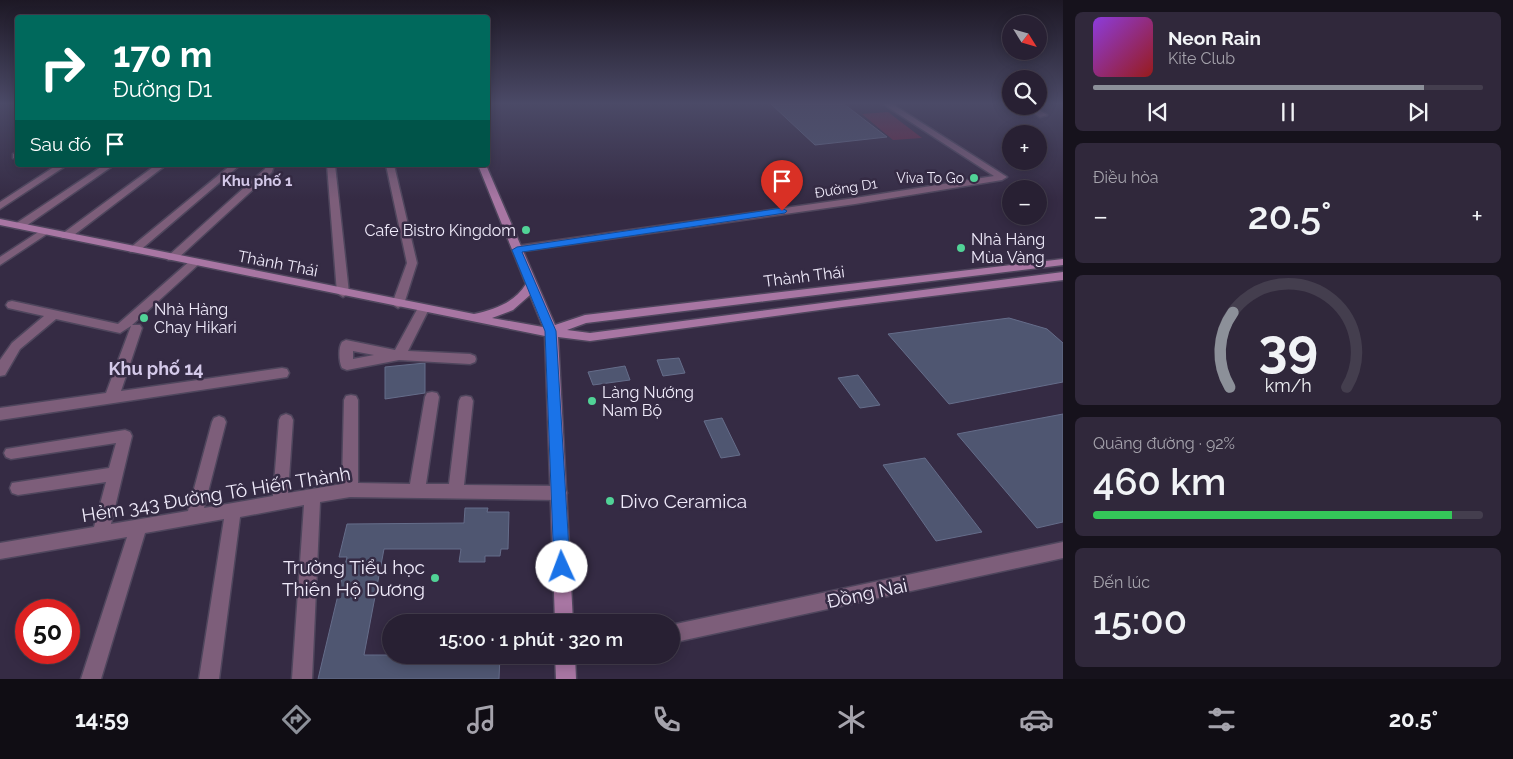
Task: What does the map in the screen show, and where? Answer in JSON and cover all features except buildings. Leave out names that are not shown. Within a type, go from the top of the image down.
[{"type":"main road","points":[[483,167],[551,331],[564,614]]},
{"type":"main road","name":"Thành Thái","points":[[0,222],[474,319],[526,329],[590,337],[1063,276]]},
{"type":"main road","name":"Thành Thái","points":[[551,331],[585,319],[1063,262]]},
{"type":"main road","points":[[474,319],[492,314],[517,303],[526,294],[531,284]]},
{"type":"main road","points":[[831,289],[842,303]]},
{"type":"main road","points":[[566,679],[567,664]]},
{"type":"street","name":"Đường D1","points":[[517,250],[1002,177],[937,136]]},
{"type":"street","points":[[0,206],[60,167]]},
{"type":"street","points":[[19,226],[107,167]]},
{"type":"street","points":[[66,236],[159,167]]},
{"type":"street","points":[[134,250],[234,167]]},
{"type":"street","points":[[172,258],[270,170],[270,167]]},
{"type":"street","points":[[331,167],[343,293]]},
{"type":"street","points":[[390,167],[412,264],[398,304]]},
{"type":"street","points":[[0,262],[43,232]]},
{"type":"street","points":[[12,305],[120,330],[195,262]]},
{"type":"street","points":[[423,309],[399,355],[470,359]]},
{"type":"street","points":[[0,372],[16,346],[53,315]]},
{"type":"street","points":[[111,399],[136,328]]},
{"type":"street","points":[[0,414],[282,373]]},
{"type":"street","points":[[417,490],[432,397]]},
{"type":"street","points":[[350,490],[351,400]]},
{"type":"street","points":[[456,491],[466,401]]},
{"type":"street","points":[[280,502],[286,420]]},
{"type":"street","points":[[194,517],[219,422]]},
{"type":"street","points":[[11,453],[125,436],[101,533]]},
{"type":"street","points":[[18,488],[116,474]]},
{"type":"street","name":"Hẻm 343 Đường Tô Hiến Thành","points":[[0,551],[350,490],[559,493]]},
{"type":"street","points":[[302,679],[312,496]]},
{"type":"street","points":[[209,679],[233,510]]},
{"type":"street","points":[[91,679],[139,526]]},
{"type":"street","name":"Đồng Nai","points":[[680,632],[1063,550]]},
{"type":"shaded area","points":[[888,136],[919,136],[922,138],[893,140]]},
{"type":"place","name":"Viva To Go","points":[[974,178]]},
{"type":"place","name":"Cafe Bistro Kingdom","points":[[526,230]]},
{"type":"place","name":"Nhà Hàng Mùa Vàng","points":[[961,248]]},
{"type":"place","name":"Nhà Hàng Chay Hikari","points":[[144,318]]},
{"type":"place","name":"Làng Nướng Nam Bộ","points":[[592,401]]},
{"type":"place","name":"Divo Ceramica","points":[[610,501]]},
{"type":"place","name":"Trường Tiểu học Thiên Hộ Dương","points":[[435,578]]},
{"type":"district","name":"Khu phố 1","points":[[257,181]]},
{"type":"district","name":"Khu phố 14","points":[[156,369]]},
{"type":"route","points":[[562,567],[551,331],[517,250],[782,211]]}]
